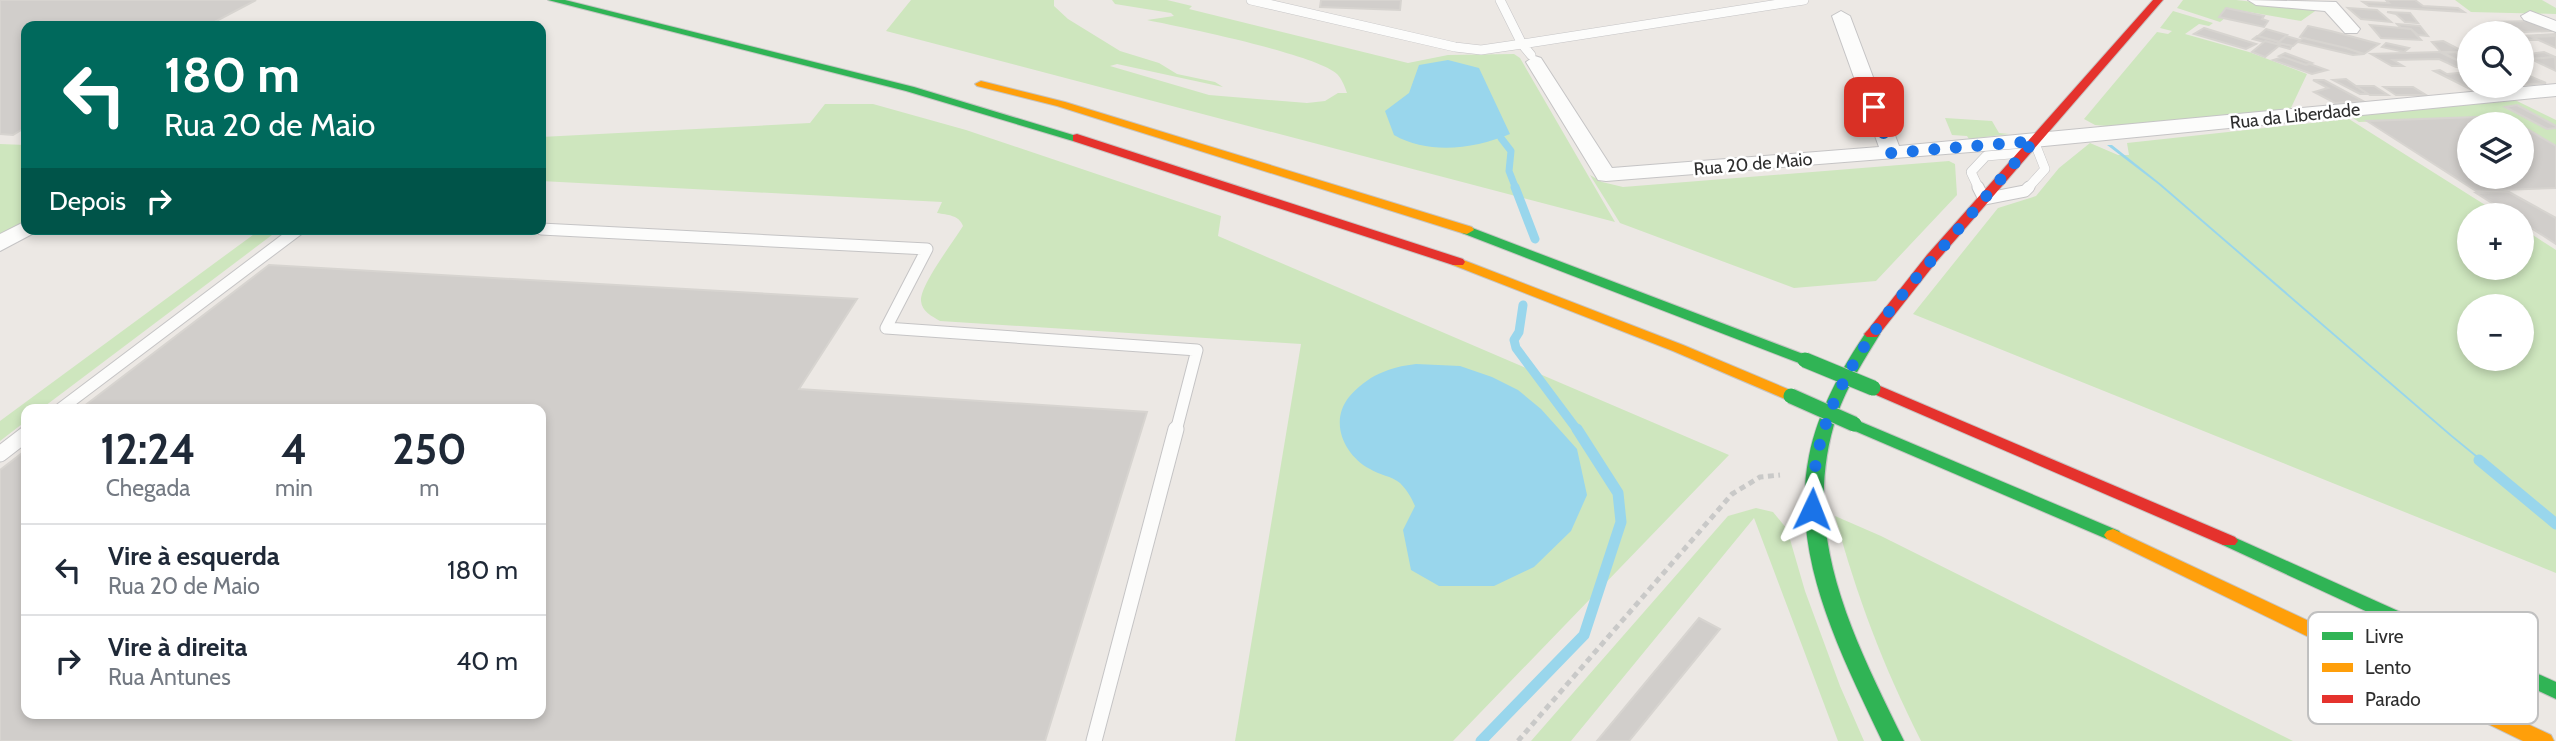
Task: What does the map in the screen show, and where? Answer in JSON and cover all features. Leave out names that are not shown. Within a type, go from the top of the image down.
[{"type":"main road","points":[[553,0],[910,89],[1146,159],[1451,259],[1678,348],[1791,396],[2126,543],[2308,629]]},
{"type":"main road","points":[[1893,741],[1852,649],[1822,566],[1813,520],[1812,478],[1827,416],[1866,342],[1895,302],[2158,0]]},
{"type":"main road","points":[[967,81],[1061,104],[1472,232],[1873,388],[2211,533],[2384,612]]},
{"type":"main road","points":[[2538,683],[2556,691]]},
{"type":"main road","points":[[2507,724],[2543,741]]},
{"type":"street","points":[[2256,0],[2330,6],[2351,29]]},
{"type":"street","points":[[1841,16],[1891,153]]},
{"type":"street","points":[[2530,16],[2556,27]]},
{"type":"street","name":"Rua 20 de Maio","points":[[1533,58],[1606,175],[1891,153],[2030,147]]},
{"type":"street","name":"Rua da Liberdade","points":[[2030,147],[2556,90]]},
{"type":"street","points":[[0,244],[21,231]]},
{"type":"lane","points":[[1251,0],[1480,50],[1804,0]]},
{"type":"lane","points":[[1500,0],[1522,44],[1533,58]]},
{"type":"lane","points":[[2030,147],[2045,169],[2025,191],[1984,199],[1970,172],[1986,156],[2030,147]]},
{"type":"lane","points":[[546,229],[928,249],[886,328],[1197,350],[1094,741]]},
{"type":"lane","points":[[67,404],[291,235]]},
{"type":"lane","points":[[0,454],[21,438]]},
{"type":"path","points":[[1518,741],[1732,494],[1750,481],[1768,474],[1812,478]]},
{"type":"green space","points":[[911,0],[1054,0],[1054,6],[1068,19],[1120,51],[1159,63],[1177,74],[1215,82],[1223,87],[1117,64],[1110,66],[1209,95],[1307,103],[1325,101],[1338,93],[1347,93],[1339,76],[1324,66],[1247,42],[1147,20],[1174,16],[1171,13],[1115,4],[1112,0],[1167,0],[1192,6],[1189,9],[1408,63],[1448,55],[1514,54],[1520,58],[1615,222],[886,31]]},
{"type":"green space","points":[[2183,0],[2236,0],[2318,9],[2301,21],[2226,8],[2219,17],[2225,18],[2220,22],[2177,8]]},
{"type":"green space","points":[[2455,0],[2542,0],[2556,8],[2556,14],[2471,12]]},
{"type":"green space","points":[[2173,11],[2213,23],[2209,26],[2199,24],[2185,34],[2249,52],[2307,74],[2290,110],[2118,127],[2095,125],[2084,119],[2157,32],[2168,34],[2172,31],[2160,28]]},
{"type":"green space","points":[[2515,100],[2556,120],[2556,146],[2534,133],[2534,112],[2457,112],[2457,118],[2359,122],[2350,116]]},
{"type":"green space","points":[[825,104],[873,104],[966,130],[1221,216],[1218,236],[1729,455],[1453,741],[1235,741],[1301,344],[940,321],[923,308],[922,294],[931,274],[963,226],[956,218],[937,213],[942,202],[546,181],[546,137],[810,123]]},
{"type":"green space","points":[[1945,118],[1992,121],[1999,133],[2009,134],[1969,139],[1967,136],[1952,135]]},
{"type":"green space","points":[[2349,119],[2482,203],[2457,203],[2457,280],[2534,280],[2534,236],[2556,250],[2556,573],[1913,314],[1998,208],[2036,196],[2059,168],[2090,143],[2118,155],[2129,155],[2127,143]]},
{"type":"green space","points":[[0,144],[21,145],[21,229],[0,242]]},
{"type":"green space","points":[[1949,161],[1955,164],[1957,195],[1876,281],[1794,288],[1620,223],[1590,175],[1602,182],[1623,187]]},
{"type":"green space","points":[[253,235],[272,235],[48,404],[23,404]]},
{"type":"green space","points":[[21,406],[21,425],[0,441],[0,421]]},
{"type":"green space","points":[[1756,508],[1773,512],[1787,529],[1805,591],[1840,686],[1864,741],[1838,741],[1754,518],[1571,741],[1531,741],[1728,516]]},
{"type":"green space","points":[[1835,516],[1881,536],[2293,741],[1921,741],[1872,631]]},
{"type":"water","points":[[1448,60],[1479,68],[1510,134],[1482,143],[1452,148],[1422,145],[1394,135],[1385,111],[1409,93],[1419,65]]},
{"type":"water","points":[[2107,145],[2112,145],[2161,184],[2453,436],[2556,520],[2556,523],[2449,435],[2158,184]]},
{"type":"water","points":[[1416,364],[1460,366],[1518,390],[1541,409],[1577,449],[1587,495],[1571,531],[1534,567],[1494,586],[1439,586],[1411,570],[1403,530],[1415,506],[1412,500],[1397,481],[1361,463],[1342,437],[1340,417],[1343,407],[1363,383],[1397,367]]},
{"type":"building","points":[[0,0],[256,0],[216,21],[21,21],[21,130],[13,135],[0,134]]},
{"type":"building","points":[[1321,0],[1401,0],[1400,10],[1320,7]]},
{"type":"building","points":[[2386,0],[2415,0],[2423,6],[2458,8],[2464,12],[2369,6],[2363,2],[2389,3]]},
{"type":"building","points":[[2226,8],[2264,16],[2262,19],[2268,21],[2264,27],[2219,17]]},
{"type":"building","points":[[2348,8],[2377,10],[2391,22],[2361,19]]},
{"type":"building","points":[[2387,12],[2410,13],[2418,23],[2405,22],[2396,14]]},
{"type":"building","points":[[2534,22],[2552,31],[2534,32]]},
{"type":"building","points":[[2397,24],[2420,26],[2428,36],[2418,35]]},
{"type":"building","points":[[2370,25],[2411,29],[2421,40],[2381,38]]},
{"type":"building","points":[[2308,26],[2379,44],[2364,54],[2300,37]]},
{"type":"building","points":[[2204,28],[2256,44],[2246,49],[2194,34]]},
{"type":"building","points":[[2266,29],[2287,35],[2279,42],[2258,36]]},
{"type":"building","points":[[2257,36],[2292,46],[2290,49],[2253,39]]},
{"type":"building","points":[[2286,36],[2300,40],[2293,46],[2278,43]]},
{"type":"building","points":[[2556,36],[2556,48],[2534,38]]},
{"type":"building","points":[[2303,38],[2364,54],[2353,55],[2298,42]]},
{"type":"building","points":[[2265,41],[2280,45],[2265,57],[2252,52]]},
{"type":"building","points":[[2443,41],[2457,48],[2457,52],[2441,52],[2432,42]]},
{"type":"building","points":[[2386,43],[2409,48],[2404,52],[2382,47]]},
{"type":"building","points":[[2440,52],[2457,60],[2457,67],[2439,59],[2393,60],[2403,66],[2392,66],[2371,54]]},
{"type":"building","points":[[2544,52],[2555,57],[2534,59],[2534,53]]},
{"type":"building","points":[[2285,53],[2312,63],[2306,65],[2279,56]]},
{"type":"building","points":[[2443,53],[2457,53],[2457,60]]},
{"type":"building","points":[[2283,57],[2327,70],[2312,74],[2273,60]]},
{"type":"building","points":[[2555,57],[2556,71],[2534,60]]},
{"type":"building","points":[[2434,71],[2457,73],[2457,82]]},
{"type":"building","points":[[2534,78],[2546,83],[2534,84]]},
{"type":"building","points":[[2346,79],[2368,94],[2360,94],[2333,80]]},
{"type":"building","points":[[2313,80],[2324,80],[2363,101],[2335,103],[2314,92],[2328,88]]},
{"type":"building","points":[[2356,86],[2374,86],[2388,95],[2370,95]]},
{"type":"building","points":[[2384,87],[2413,87],[2426,95],[2396,95]]},
{"type":"building","points":[[2517,105],[2530,112],[2515,112],[2505,107]]},
{"type":"building","points":[[2534,114],[2556,126],[2547,129],[2534,122]]},
{"type":"building","points":[[2457,118],[2457,179],[2367,121]]},
{"type":"building","points":[[2534,133],[2556,146],[2556,188],[2534,189]]},
{"type":"building","points":[[2473,189],[2529,189],[2476,191]]},
{"type":"building","points":[[2509,192],[2529,203],[2492,203],[2476,193]]},
{"type":"building","points":[[2534,206],[2556,218],[2556,244],[2534,230]]},
{"type":"building","points":[[269,265],[857,299],[799,389],[1147,412],[1045,741],[0,741],[0,470],[21,454],[21,719],[546,719],[546,404],[87,404]]},
{"type":"building","points":[[1699,618],[1720,629],[1629,741],[1597,741]]},
{"type":"waterway","points":[[1501,138],[1511,151],[1509,171],[1516,189]]},
{"type":"waterway","points":[[1515,187],[1535,239]]},
{"type":"waterway","points":[[1523,305],[1519,332],[1514,340],[1516,348],[1578,431]]},
{"type":"waterway","points":[[1481,741],[1584,635],[1621,522],[1618,493],[1577,429]]},
{"type":"waterway","points":[[2479,460],[2556,524]]},
{"type":"traffic: fast","points":[[553,0],[910,89],[1077,138]]},
{"type":"traffic: fast","points":[[1467,230],[1805,360]]},
{"type":"traffic: fast","points":[[1872,334],[1843,383],[1829,414],[1817,457],[1814,499],[1817,541],[1826,582],[1856,663],[1893,741]]},
{"type":"traffic: fast","points":[[1805,360],[1873,388]]},
{"type":"traffic: fast","points":[[1791,396],[1854,424]]},
{"type":"traffic: fast","points":[[1854,424],[2113,535]]},
{"type":"traffic: fast","points":[[2229,541],[2384,612]]},
{"type":"traffic: fast","points":[[2538,683],[2556,691]]},
{"type":"traffic: slow","points":[[981,84],[1061,104],[1467,230]]},
{"type":"traffic: slow","points":[[1458,262],[1678,348],[1791,396]]},
{"type":"traffic: slow","points":[[2113,535],[2308,628]]},
{"type":"traffic: slow","points":[[2508,724],[2543,741]]},
{"type":"traffic: jam","points":[[1872,334],[1932,258],[2158,0]]},
{"type":"traffic: jam","points":[[1077,138],[1458,262]]},
{"type":"traffic: jam","points":[[1873,388],[2229,541]]},
{"type":"route","points":[[1812,509],[1812,478],[1820,437],[1833,402],[1854,361],[1895,302],[2034,141],[1891,153],[1874,107]]}]
